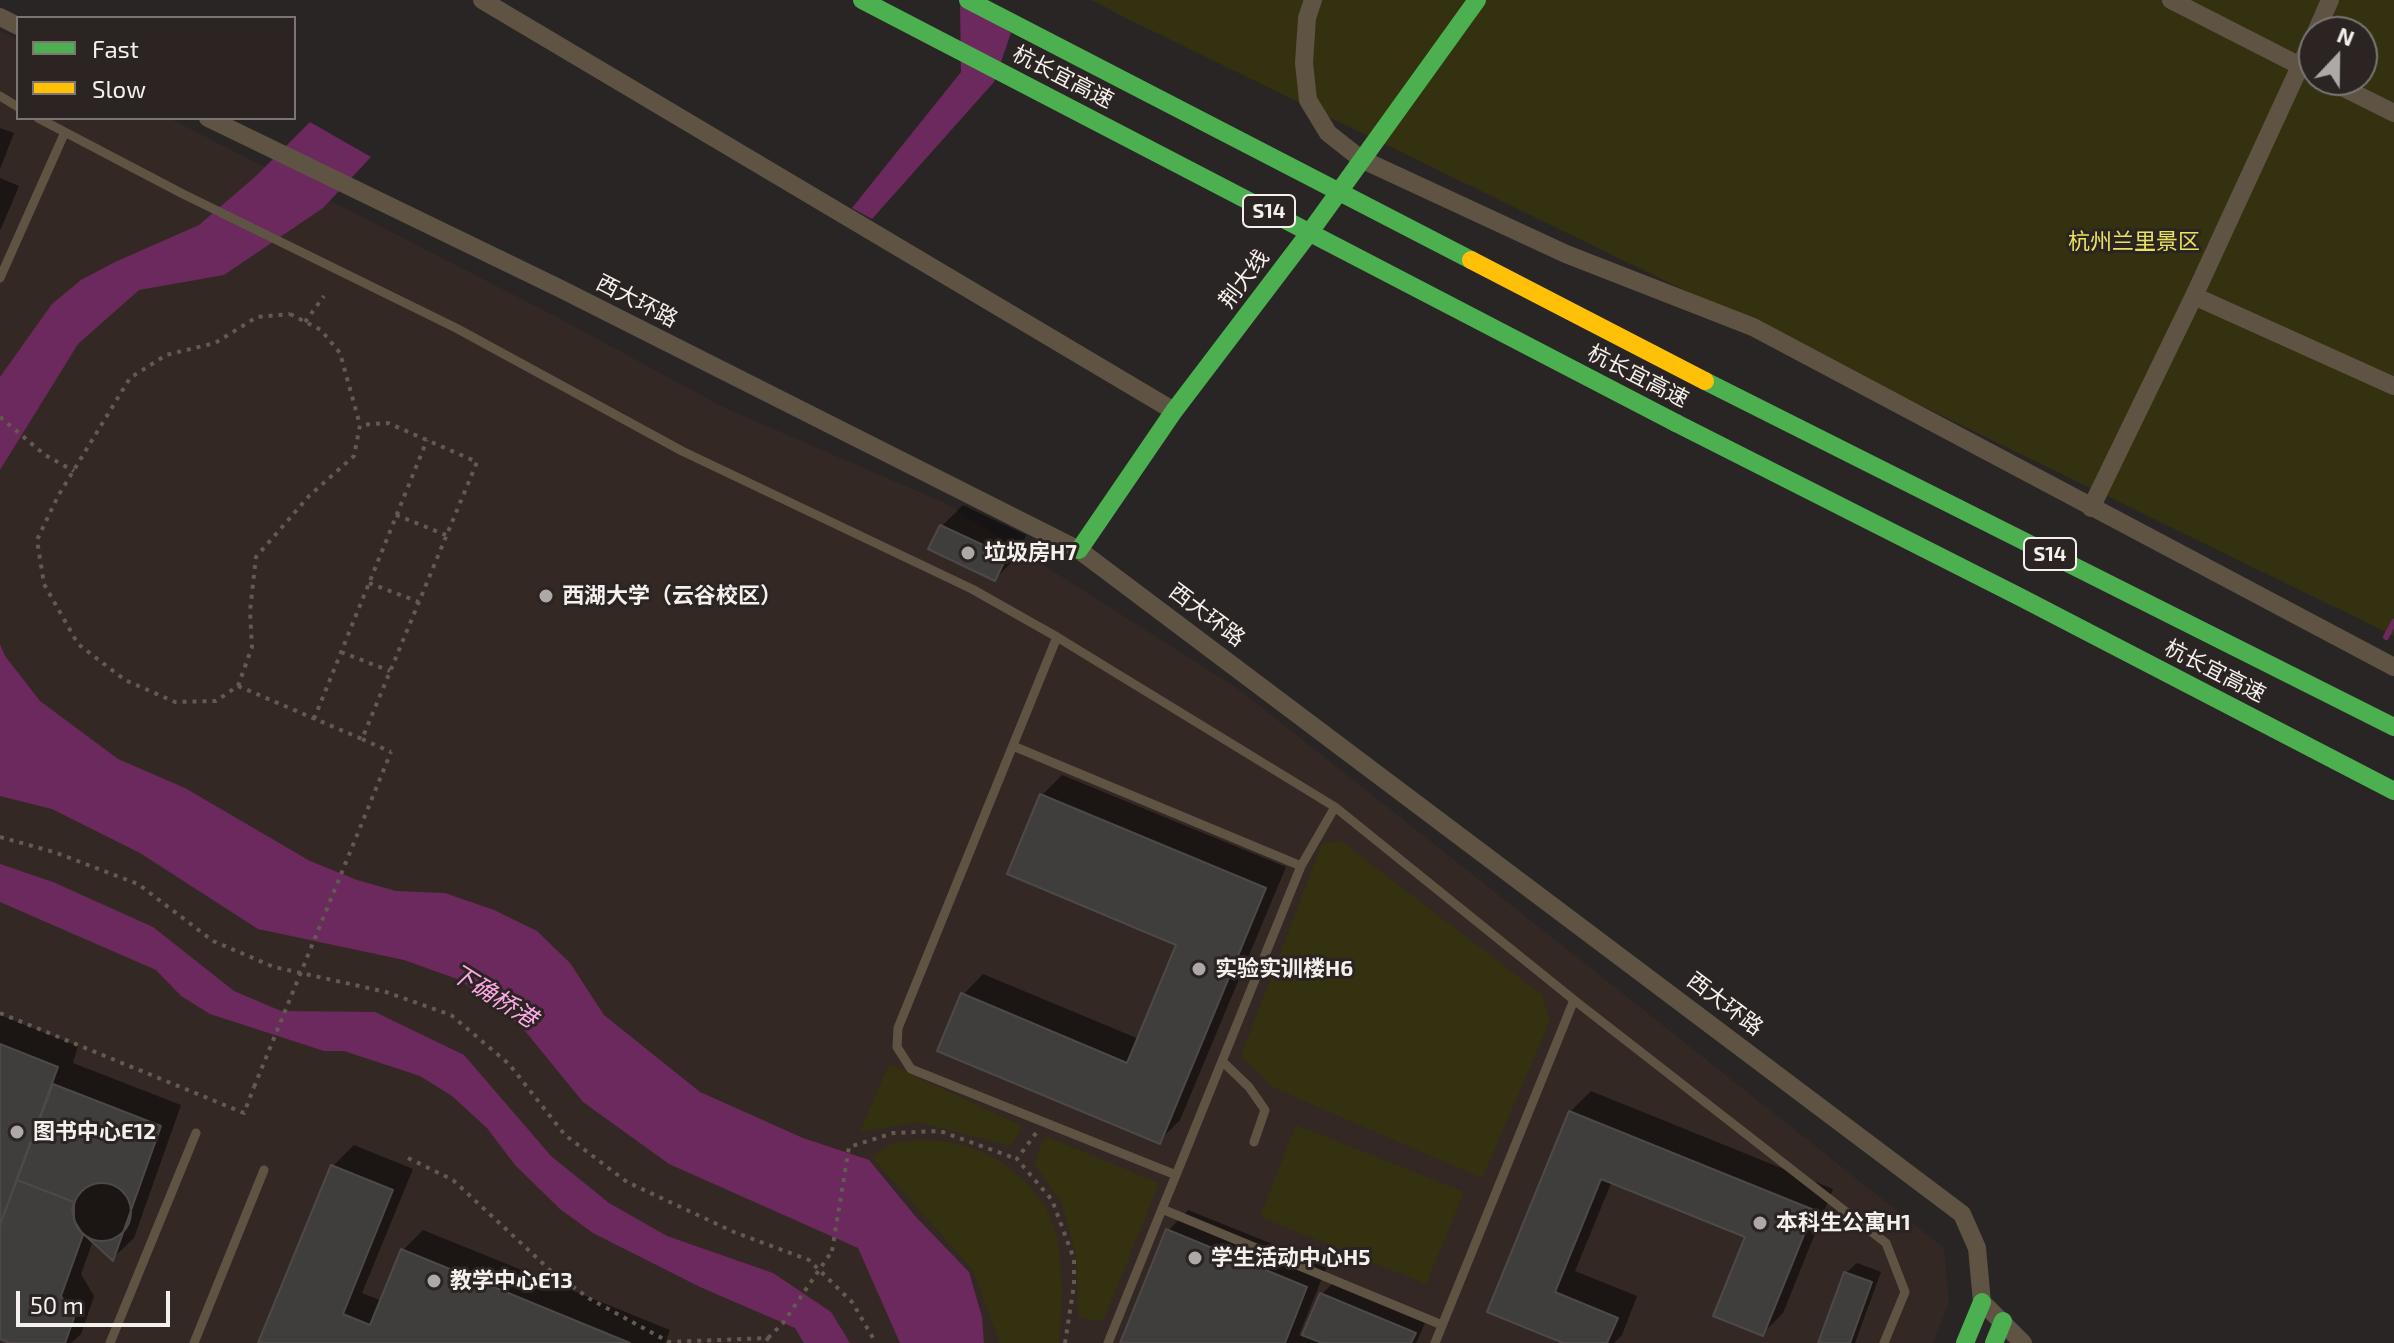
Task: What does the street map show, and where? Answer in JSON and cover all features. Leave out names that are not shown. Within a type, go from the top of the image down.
[{"type":"main road","name":"杭长宜高速","points":[[862,0],[1676,423],[2394,791]]},
{"type":"main road","name":"杭长宜高速","points":[[968,0],[1705,381],[2394,727]]},
{"type":"main road","name":"荆大线","points":[[1079,550],[1174,411],[1310,232],[1477,0]]},
{"type":"main road","points":[[2020,597],[2394,812]]},
{"type":"main road","points":[[1965,1343],[1982,1302]]},
{"type":"main road","points":[[1994,1343],[2003,1321]]},
{"type":"street","points":[[482,0],[1174,411]]},
{"type":"street","points":[[1313,0],[1307,18],[1304,63],[1308,100],[1328,133],[1361,159],[1566,254],[1753,327],[2394,667]]},
{"type":"street","points":[[2171,0],[2298,65]]},
{"type":"street","points":[[2091,508],[2298,88]]},
{"type":"street","points":[[2360,96],[2394,113]]},
{"type":"street","name":"西大环路","points":[[215,121],[1079,550],[1962,1214],[1977,1248],[1982,1302]]},
{"type":"street","points":[[2194,296],[2394,386]]},
{"type":"street","points":[[1982,1302],[2023,1343]]},
{"type":"lane","points":[[42,120],[456,328],[682,451],[972,589],[1057,637],[1335,807],[1574,1000],[1886,1243],[1905,1292],[1884,1343]]},
{"type":"lane","points":[[0,278],[65,132]]},
{"type":"lane","points":[[1057,637],[898,1028],[897,1047],[911,1069],[1176,1175]]},
{"type":"lane","points":[[1013,746],[1301,866]]},
{"type":"lane","points":[[1108,1343],[1301,866],[1335,807]]},
{"type":"lane","points":[[1435,1343],[1574,1000]]},
{"type":"lane","points":[[1222,1061],[1249,1087],[1265,1110],[1254,1142]]},
{"type":"lane","points":[[110,1343],[196,1133]]},
{"type":"lane","points":[[194,1343],[264,1170]]},
{"type":"lane","points":[[1162,1209],[1442,1325]]},
{"type":"path","points":[[305,322],[324,296]]},
{"type":"path","points":[[290,314],[305,322],[321,330],[340,353],[360,425],[354,456],[309,496],[256,557],[250,611],[252,647],[238,686],[216,701],[175,702],[125,680],[78,644],[44,584],[37,540],[58,496],[130,378],[166,355],[215,343],[257,317],[290,314]]},
{"type":"path","points":[[0,417],[45,455],[74,471]]},
{"type":"path","points":[[360,425],[388,423],[477,462],[362,739]]},
{"type":"path","points":[[314,719],[427,440]]},
{"type":"path","points":[[396,515],[447,535]]},
{"type":"path","points":[[369,583],[419,602]]},
{"type":"path","points":[[341,652],[390,671]]},
{"type":"path","points":[[0,1013],[244,1113],[391,752],[238,686]]},
{"type":"path","points":[[0,837],[54,852],[138,884],[213,941],[274,967],[386,992],[451,1015],[509,1064],[565,1135],[614,1173],[734,1232],[809,1260],[852,1302],[876,1343]]},
{"type":"path","points":[[1017,1159],[1044,1122]]},
{"type":"path","points":[[408,1158],[453,1180],[550,1270],[590,1299],[669,1342],[766,1340],[783,1323],[832,1251],[849,1147],[893,1133],[940,1131],[1017,1159],[1052,1200],[1074,1259],[1074,1285],[1065,1343]]},
{"type":"shaded area","name":"西湖大学（云谷校区）","points":[[0,31],[16,39],[16,120],[173,120],[555,316],[725,408],[947,504],[1237,688],[1944,1248],[1949,1303],[1933,1343],[0,1343]]},
{"type":"green space","name":"杭州兰里景区","points":[[1091,0],[2394,0],[2394,636],[1130,20]]},
{"type":"green space","points":[[1341,841],[1542,995],[1550,1021],[1482,1178],[1274,1088],[1241,1056],[1322,844]]},
{"type":"green space","points":[[889,1064],[1022,1126],[1011,1146],[918,1122],[860,1132]]},
{"type":"green space","points":[[1296,1125],[1464,1192],[1426,1284],[1260,1217]]},
{"type":"green space","points":[[1045,1136],[1159,1183],[1103,1321],[1079,1318],[1076,1256],[1062,1203],[1034,1163]]},
{"type":"green space","points":[[919,1140],[964,1145],[999,1160],[1028,1184],[1046,1208],[1058,1239],[1062,1292],[1059,1343],[1000,1343],[973,1270],[872,1157],[892,1143]]},
{"type":"water","points":[[960,0],[1011,33],[994,82],[872,219],[852,208],[961,72]]},
{"type":"water","points":[[310,122],[371,157],[323,208],[224,275],[139,290],[78,344],[0,470],[0,377],[52,304],[81,280],[199,225],[256,176]]},
{"type":"water","name":"下确桥港","points":[[0,644],[5,656],[40,701],[118,759],[185,788],[310,861],[357,880],[396,891],[445,893],[494,910],[537,931],[570,963],[604,1015],[700,1092],[803,1138],[869,1160],[916,1217],[969,1272],[982,1317],[984,1343],[900,1343],[858,1248],[669,1164],[583,1102],[521,1026],[460,980],[404,960],[258,929],[140,853],[52,809],[0,796]]},
{"type":"water","points":[[0,864],[53,882],[153,927],[234,991],[281,1011],[375,1012],[464,1055],[551,1156],[609,1203],[667,1236],[773,1273],[831,1312],[850,1343],[804,1343],[795,1328],[700,1287],[593,1233],[560,1209],[515,1165],[487,1128],[452,1096],[420,1076],[344,1051],[324,1051],[210,1014],[181,996],[156,970],[0,902]]},
{"type":"building","name":"垃圾房H7","points":[[940,525],[1007,556],[995,581],[928,549]]},
{"type":"building","name":"实验实训楼H6","points":[[1040,794],[1266,888],[1160,1144],[937,1051],[961,993],[1127,1063],[1176,945],[1007,874]]},
{"type":"building","name":"图书中心E12","points":[[0,1044],[58,1067],[0,1225]]},
{"type":"building","points":[[53,1084],[161,1126],[113,1261],[77,1228],[72,1211],[74,1202],[17,1180]]},
{"type":"building","name":"本科生公寓H1","points":[[1569,1111],[1814,1210],[1763,1336],[1713,1316],[1745,1237],[1601,1179],[1555,1292],[1618,1318],[1607,1343],[1563,1343],[1487,1312]]},
{"type":"building","name":"教学中心E13","points":[[331,1165],[393,1190],[343,1314],[370,1325],[401,1249],[630,1343],[258,1343]]},
{"type":"building","points":[[17,1180],[74,1202],[74,1220],[83,1235],[61,1296],[74,1318],[65,1343],[10,1343],[0,1339],[0,1225]]},
{"type":"building","points":[[102,1183],[113,1185],[122,1192],[129,1201],[129,1223],[122,1232],[113,1239],[102,1241],[91,1239],[82,1232],[75,1223],[73,1212],[75,1201],[82,1192],[91,1185]]},
{"type":"building","name":"学生活动中心H5","points":[[1166,1229],[1307,1287],[1285,1343],[1120,1343]]},
{"type":"building","points":[[1844,1272],[1872,1282],[1850,1343],[1818,1343]]},
{"type":"building","points":[[1320,1293],[1416,1333],[1411,1343],[1322,1343],[1302,1335]]},
{"type":"waterway","points":[[2386,637],[2394,622]]},
{"type":"traffic: fast","points":[[862,0],[1676,423]]},
{"type":"traffic: fast","points":[[968,0],[1471,260]]},
{"type":"traffic: fast","points":[[1079,550],[1174,411],[1310,232],[1477,0]]},
{"type":"traffic: fast","points":[[1705,381],[2394,727]]},
{"type":"traffic: fast","points":[[1676,423],[2394,791]]},
{"type":"traffic: fast","points":[[1965,1343],[1982,1302]]},
{"type":"traffic: fast","points":[[1994,1343],[2003,1321]]},
{"type":"traffic: slow","points":[[1471,260],[1705,381]]},
{"type":"place","name":"垃圾房H7","points":[[968,553]]},
{"type":"place","name":"西湖大学（云谷校区）","points":[[546,596]]},
{"type":"place","name":"实验实训楼H6","points":[[1199,969]]},
{"type":"place","name":"图书中心E12","points":[[17,1132]]},
{"type":"place","name":"本科生公寓H1","points":[[1760,1223]]},
{"type":"place","name":"学生活动中心H5","points":[[1195,1258]]},
{"type":"place","name":"教学中心E13","points":[[434,1281]]}]
